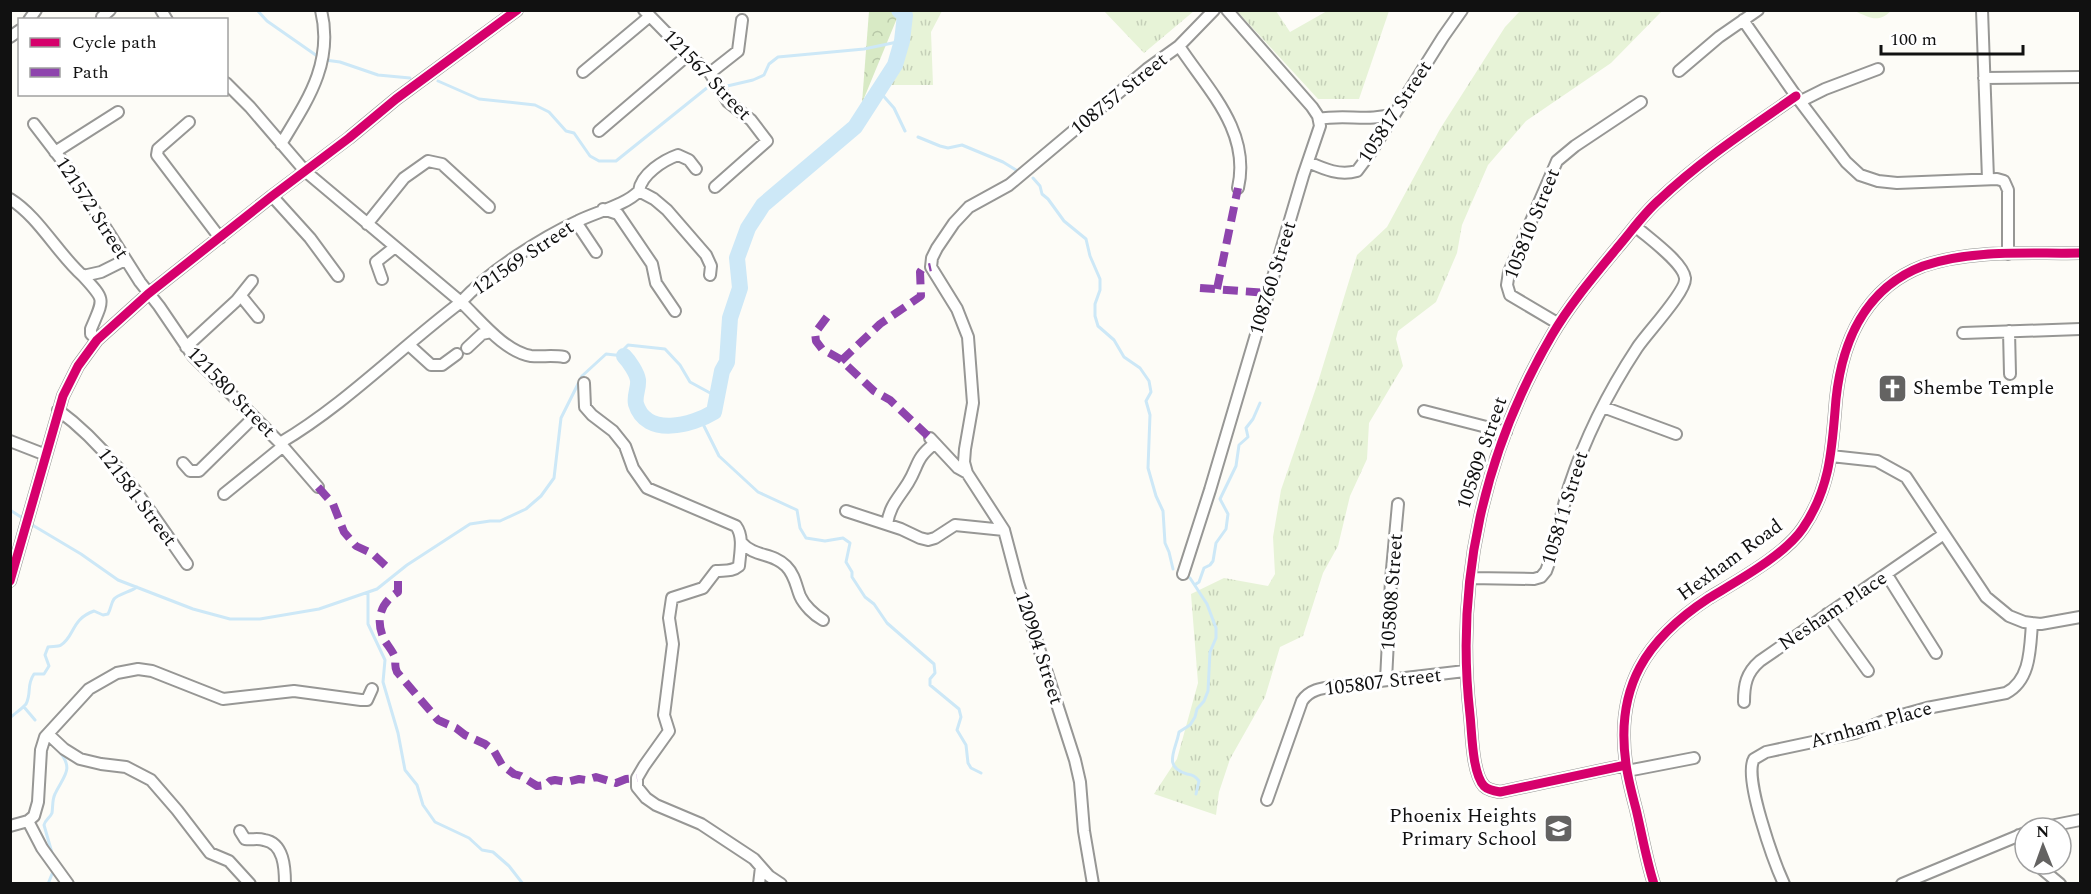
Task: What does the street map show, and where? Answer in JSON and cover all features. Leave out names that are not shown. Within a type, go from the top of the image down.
[{"type":"street","points":[[280,144],[295,121],[320,72],[324,33],[321,10]]},
{"type":"street","name":"108757 Street","points":[[967,473],[964,462],[965,449],[973,403],[969,337],[957,309],[931,267],[937,248],[969,207],[1009,185],[1147,69],[1179,46],[1214,10]]},
{"type":"street","points":[[1227,10],[1312,107],[1319,119],[1341,116],[1377,118],[1394,114]]},
{"type":"street","name":"105817 Street","points":[[1308,162],[1329,171],[1345,173],[1357,171],[1462,10]]},
{"type":"street","points":[[1982,10],[1988,179]]},
{"type":"street","points":[[10,581],[58,410],[73,375],[97,340],[148,294],[396,99],[511,12]]},
{"type":"street","points":[[583,72],[647,13]]},
{"type":"street","name":"121567 Street","points":[[647,13],[688,55],[710,73],[728,102],[751,120],[767,141],[715,187]]},
{"type":"street","points":[[1679,71],[1749,14],[1799,98],[1846,162],[1860,175],[1869,179],[1897,183],[1988,179],[2004,181],[2008,190],[2008,254]]},
{"type":"street","points":[[710,73],[738,51],[742,20]]},
{"type":"street","points":[[1179,46],[1217,99],[1239,146],[1242,162],[1238,188]]},
{"type":"street","points":[[599,131],[688,55]]},
{"type":"street","name":"105809 Street","points":[[1627,768],[1500,792],[1484,786],[1478,774],[1465,672],[1470,578],[1480,510],[1506,432],[1520,396],[1559,324],[1580,294],[1657,201],[1708,157],[1799,98],[1878,69]]},
{"type":"street","points":[[1984,78],[2080,77]]},
{"type":"street","name":"121569 Street","points":[[228,85],[305,171],[461,302],[475,286],[495,272],[576,222],[632,199],[639,191]]},
{"type":"street","name":"105810 Street","points":[[1559,324],[1510,295],[1507,285],[1509,272],[1557,161],[1575,146],[1641,102]]},
{"type":"street","points":[[55,152],[118,112]]},
{"type":"street","name":"108760 Street","points":[[1183,574],[1320,126],[1319,119]]},
{"type":"street","points":[[189,122],[158,149],[157,155],[220,238]]},
{"type":"street","name":"121572 Street","points":[[34,124],[91,205],[148,294]]},
{"type":"street","points":[[696,169],[689,160],[678,155],[665,160],[639,186],[639,191],[654,199],[667,210],[706,255],[711,266],[710,275]]},
{"type":"street","points":[[368,224],[404,178],[428,160],[442,164],[489,207]]},
{"type":"street","points":[[272,196],[310,238],[338,276]]},
{"type":"street","points":[[10,199],[23,209],[101,298],[100,309],[90,332],[97,340]]},
{"type":"street","points":[[603,209],[618,214],[652,264],[656,283],[675,311]]},
{"type":"street","points":[[576,222],[596,252]]},
{"type":"street","name":"105811 Street","points":[[1470,578],[1534,579],[1541,577],[1546,571],[1568,490],[1583,448],[1623,369],[1641,341],[1683,290],[1685,278],[1679,266],[1635,226]]},
{"type":"street","points":[[382,279],[376,262],[394,247]]},
{"type":"street","name":"Hexham Road","points":[[1654,884],[1627,768],[1623,735],[1625,709],[1633,680],[1647,654],[1668,629],[1687,612],[1763,563],[1802,531],[1823,492],[1829,472],[1841,366],[1847,344],[1866,310],[1883,292],[1922,267],[1969,256],[2080,254]]},
{"type":"street","points":[[82,276],[101,272],[125,260]]},
{"type":"street","points":[[186,346],[241,296],[252,281]]},
{"type":"street","name":"121580 Street","points":[[148,294],[159,306],[193,356],[318,486]]},
{"type":"street","points":[[241,296],[258,317]]},
{"type":"street","points":[[224,494],[281,445],[385,366],[461,302],[491,332],[512,348],[526,354],[564,357]]},
{"type":"street","points":[[1963,333],[2080,329]]},
{"type":"street","points":[[2009,331],[2010,374]]},
{"type":"street","points":[[467,348],[482,334],[491,332]]},
{"type":"street","points":[[409,345],[431,365],[442,365],[457,354]]},
{"type":"street","points":[[584,383],[585,407],[613,431],[625,446],[633,468],[647,488],[736,526],[740,531],[741,542],[737,568],[716,571],[704,588],[672,598],[669,618],[673,644],[664,715],[669,731],[637,778],[637,787],[650,801],[663,809],[701,824],[754,859],[769,876],[781,884]]},
{"type":"street","points":[[1603,407],[1676,435]]},
{"type":"street","name":"121581 Street","points":[[58,410],[89,435],[118,467],[187,564]]},
{"type":"street","name":"105809 Street","points":[[1424,411],[1506,432]]},
{"type":"street","points":[[183,463],[190,471],[199,471],[253,418]]},
{"type":"street","points":[[10,441],[46,455]]},
{"type":"street","name":"120904 Street","points":[[887,524],[893,504],[909,481],[917,460],[932,441],[958,468],[967,473],[1004,530],[1018,583],[1075,760],[1093,884]]},
{"type":"street","points":[[1831,456],[1877,461],[1898,471],[1913,487],[1986,597],[2009,616],[2041,624],[2080,617]]},
{"type":"street","name":"105808 Street","points":[[1386,680],[1391,580],[1398,504]]},
{"type":"street","points":[[846,511],[928,540],[956,525],[1004,530]]},
{"type":"street","name":"Nesham Place","points":[[1744,702],[1746,680],[1753,667],[1781,645],[1944,534]]},
{"type":"street","points":[[741,542],[749,551],[774,557],[785,565],[797,584],[801,597],[816,616],[823,620]]},
{"type":"street","points":[[1887,574],[1936,652]]},
{"type":"street","points":[[1827,614],[1868,671]]},
{"type":"street","name":"Arnham Place","points":[[1784,884],[1769,846],[1754,787],[1751,770],[1754,759],[1766,752],[1855,733],[1904,713],[2006,693],[2015,688],[2025,672],[2032,623]]},
{"type":"street","points":[[10,826],[28,821],[33,816],[38,802],[41,750],[48,734],[89,689],[104,679],[127,670],[152,671],[224,699],[294,692],[367,700],[372,689]]},
{"type":"street","name":"105807 Street","points":[[1267,800],[1302,701],[1308,694],[1326,687],[1465,672]]},
{"type":"street","points":[[48,734],[64,749],[80,759],[126,767],[150,780],[177,810],[210,853],[230,861],[250,884]]},
{"type":"street","points":[[1627,768],[1694,758]]},
{"type":"street","points":[[28,821],[42,848],[68,884]]},
{"type":"street","points":[[240,831],[245,839],[268,840],[280,851],[285,871],[285,884]]},
{"type":"street","points":[[1902,884],[2013,838]]},
{"type":"street","points":[[759,884],[761,867]]},
{"type":"green space","points":[[1891,10],[1886,15],[1877,18],[1854,11]]},
{"type":"green space","points":[[869,11],[900,11],[862,103]]},
{"type":"green space","points":[[906,11],[942,11],[931,32],[933,85],[890,85],[903,60],[909,16]]},
{"type":"green space","points":[[1104,11],[1194,11],[1144,53]]},
{"type":"green space","points":[[1237,11],[1276,11],[1290,32],[1327,11],[1389,11],[1359,99],[1318,99]]},
{"type":"green space","points":[[1520,11],[1662,11],[1611,63],[1526,121],[1488,165],[1462,225],[1457,253],[1436,302],[1398,331],[1396,339],[1403,366],[1369,423],[1367,459],[1350,496],[1338,546],[1323,573],[1303,636],[1280,647],[1265,697],[1230,759],[1219,792],[1216,815],[1154,794],[1177,759],[1198,683],[1191,594],[1224,578],[1268,586],[1275,574],[1273,537],[1281,490],[1318,382],[1357,255],[1387,227],[1440,129],[1505,27]]},
{"type":"waterway","points":[[257,10],[267,21],[320,58]]},
{"type":"waterway","points":[[624,356],[637,377],[636,404],[641,415],[649,421],[671,426],[694,421],[714,412],[722,371],[727,362],[730,318],[740,288],[737,258],[748,228],[763,205],[855,127],[895,65],[902,41],[905,15],[899,10]]},
{"type":"waterway","points":[[723,87],[764,75],[769,64],[778,57],[864,49],[902,41]]},
{"type":"waterway","points":[[325,60],[340,62],[378,75],[410,78]]},
{"type":"waterway","points":[[438,81],[479,99],[535,105],[549,112],[566,131],[574,133],[590,156],[599,161],[616,161],[708,87],[715,87]]},
{"type":"waterway","points":[[879,91],[894,108],[905,131]]},
{"type":"waterway","points":[[918,137],[948,148],[962,145],[1016,170]]},
{"type":"waterway","points":[[1033,178],[1040,186],[1042,194],[1064,221],[1086,239],[1090,256],[1100,279],[1100,290],[1095,304],[1098,326],[1114,340],[1124,357],[1140,368],[1149,381],[1151,392],[1146,401],[1150,415],[1148,468],[1163,511],[1165,543],[1173,569]]},
{"type":"waterway","points":[[29,523],[81,554],[118,580],[193,609],[230,619],[260,619],[319,609],[377,589],[407,565],[470,524],[500,521],[526,509],[541,496],[554,478],[561,418],[582,376],[606,354],[624,356],[624,349],[628,345],[665,349],[680,365],[690,382],[712,394],[718,389]]},
{"type":"waterway","points":[[1196,584],[1204,568],[1213,561],[1216,543],[1226,529],[1228,514],[1220,499],[1236,466],[1239,445],[1248,437],[1246,428],[1260,403]]},
{"type":"waterway","points":[[701,420],[719,456],[758,492],[797,510],[800,528],[806,538],[825,541],[843,538],[850,543],[846,562],[852,572],[852,577],[887,623],[934,664],[935,673],[930,679],[930,685],[959,709],[961,717],[957,730],[966,745],[968,763],[971,768],[981,773]]},
{"type":"waterway","points":[[10,510],[24,519]]},
{"type":"waterway","points":[[1190,578],[1207,604],[1216,628],[1216,638],[1210,652],[1208,691],[1190,725],[1179,732],[1172,757],[1179,771],[1194,776],[1199,781],[1196,794]]},
{"type":"waterway","points":[[10,718],[26,704],[30,682],[34,674],[44,674],[49,666],[45,655],[48,647],[60,646],[69,637],[81,618],[87,614],[94,611],[103,615],[108,614],[114,599],[137,587]]},
{"type":"waterway","points":[[368,593],[368,624],[385,660],[383,682],[398,733],[405,770],[417,785],[423,805],[435,822],[469,838],[482,850],[493,852],[509,866],[523,884]]},
{"type":"waterway","points":[[24,707],[35,720]]},
{"type":"waterway","points":[[52,853],[44,825],[52,813],[54,796],[66,773],[66,763],[59,751]]},
{"type":"waterway","points":[[48,884],[54,869]]},
{"type":"marked path","points":[[1217,289],[1238,188]]},
{"type":"marked path","points":[[841,361],[880,324],[921,296],[920,272],[922,269],[931,267]]},
{"type":"marked path","points":[[1200,288],[1268,293]]},
{"type":"marked path","points":[[827,317],[815,333],[816,341],[822,349],[840,359],[874,391],[890,400],[930,438]]},
{"type":"marked path","points":[[318,487],[333,504],[344,532],[356,546],[373,554],[388,568]]},
{"type":"marked path","points":[[398,581],[398,592],[387,602],[381,614],[382,634],[394,656],[397,672],[438,720],[485,744],[494,751],[502,765],[537,786],[546,785],[555,780],[567,782],[596,777],[616,783],[637,778]]},
{"type":"cycle path","points":[[10,581],[63,396],[78,366],[97,340],[148,294],[272,196],[396,99],[517,10]]},
{"type":"cycle path","points":[[1626,765],[1500,792],[1487,788],[1480,780],[1473,752],[1466,665],[1471,566],[1480,518],[1492,471],[1508,424],[1528,379],[1574,301],[1642,217],[1675,185],[1708,158],[1796,96]]},
{"type":"cycle path","points":[[1654,884],[1626,764],[1625,711],[1631,688],[1652,648],[1668,630],[1709,598],[1773,558],[1803,528],[1825,482],[1839,378],[1844,357],[1860,319],[1886,288],[1923,266],[1981,255],[2080,253]]},
{"type":"place","name":"Shembe Temple","points":[[1892,388]]},
{"type":"place","name":"Phoenix Heights Primary School","points":[[1558,828]]}]
